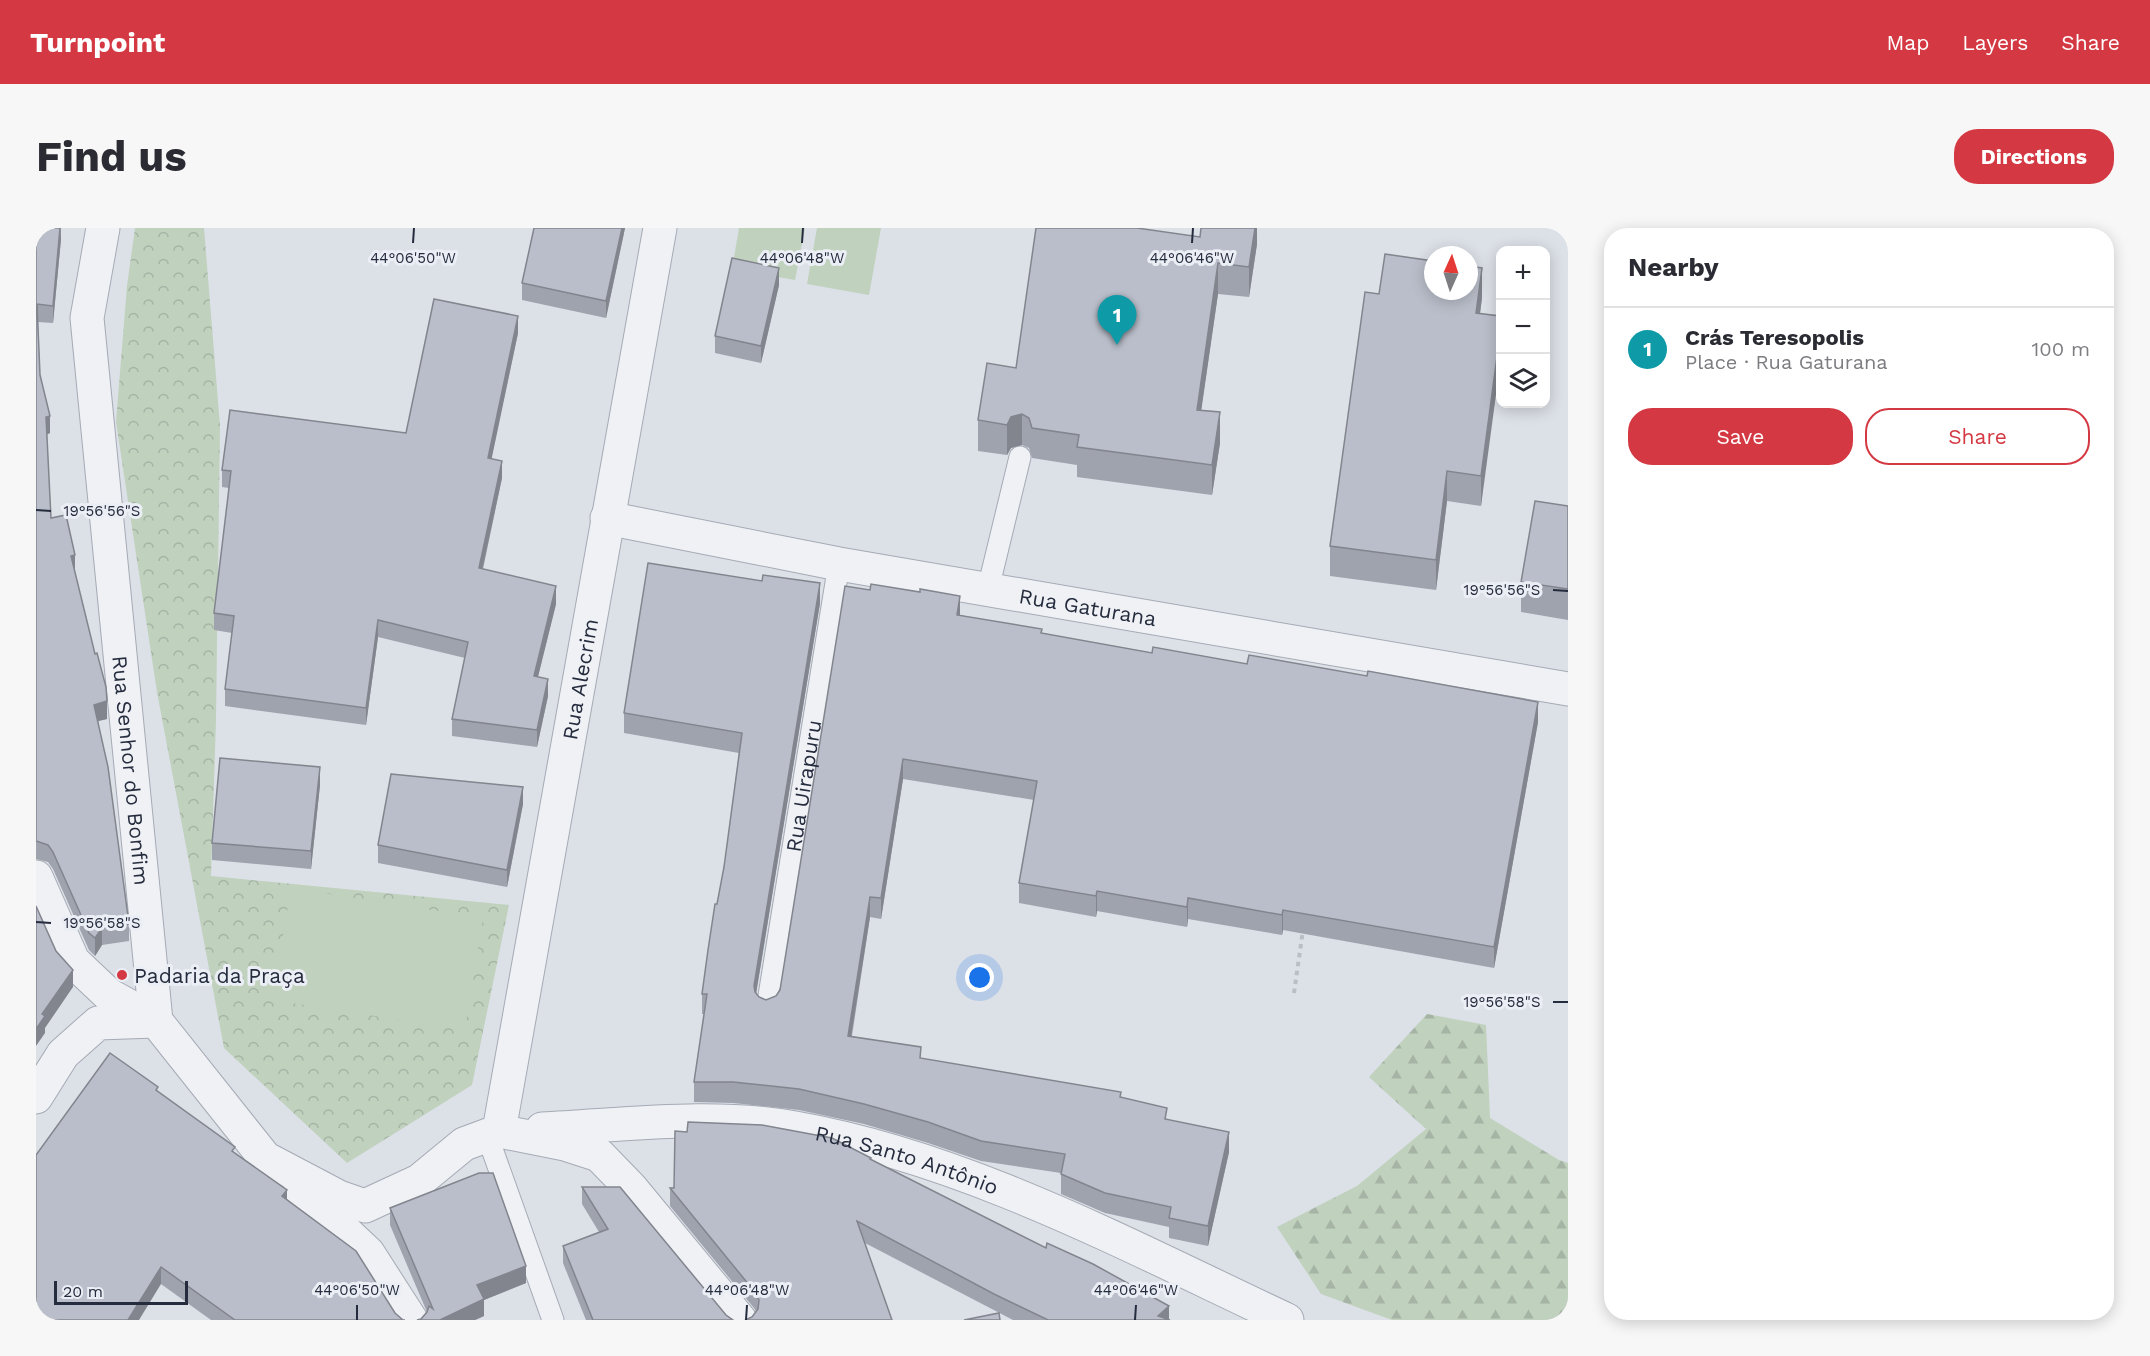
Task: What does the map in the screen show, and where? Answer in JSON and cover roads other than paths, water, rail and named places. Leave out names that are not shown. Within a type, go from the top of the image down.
[{"type":"street","name":"Rua Senhor do Bonfim","points":[[103,228],[87,318],[156,1022]]},
{"type":"street","name":"Rua Alecrim","points":[[493,1133],[660,228]]},
{"type":"street","name":"Rua Gaturana","points":[[607,518],[839,564],[1568,689]]},
{"type":"street","points":[[36,877],[73,961],[109,995],[156,1022],[266,1158],[368,1253],[411,1320]]},
{"type":"street","points":[[36,1097],[63,1054],[98,1023],[156,1022]]},
{"type":"street","name":"Rua Santo Antônio","points":[[493,1133],[683,1122],[730,1122],[794,1128],[896,1151],[1057,1213],[1287,1320]]},
{"type":"street","points":[[266,1158],[339,1197],[365,1206],[419,1181],[464,1144],[493,1133],[566,1144],[598,1155],[631,1188],[740,1320]]},
{"type":"lane","points":[[988,589],[1020,457]]},
{"type":"lane","name":"Rua Uirapuru","points":[[767,1008],[839,564]]},
{"type":"lane","points":[[493,1133],[553,1320]]},
{"type":"place","name":"Crás Teresopolis","points":[[1117,345]]},
{"type":"place","name":"Padaria da Praça","points":[[122,975]]}]
